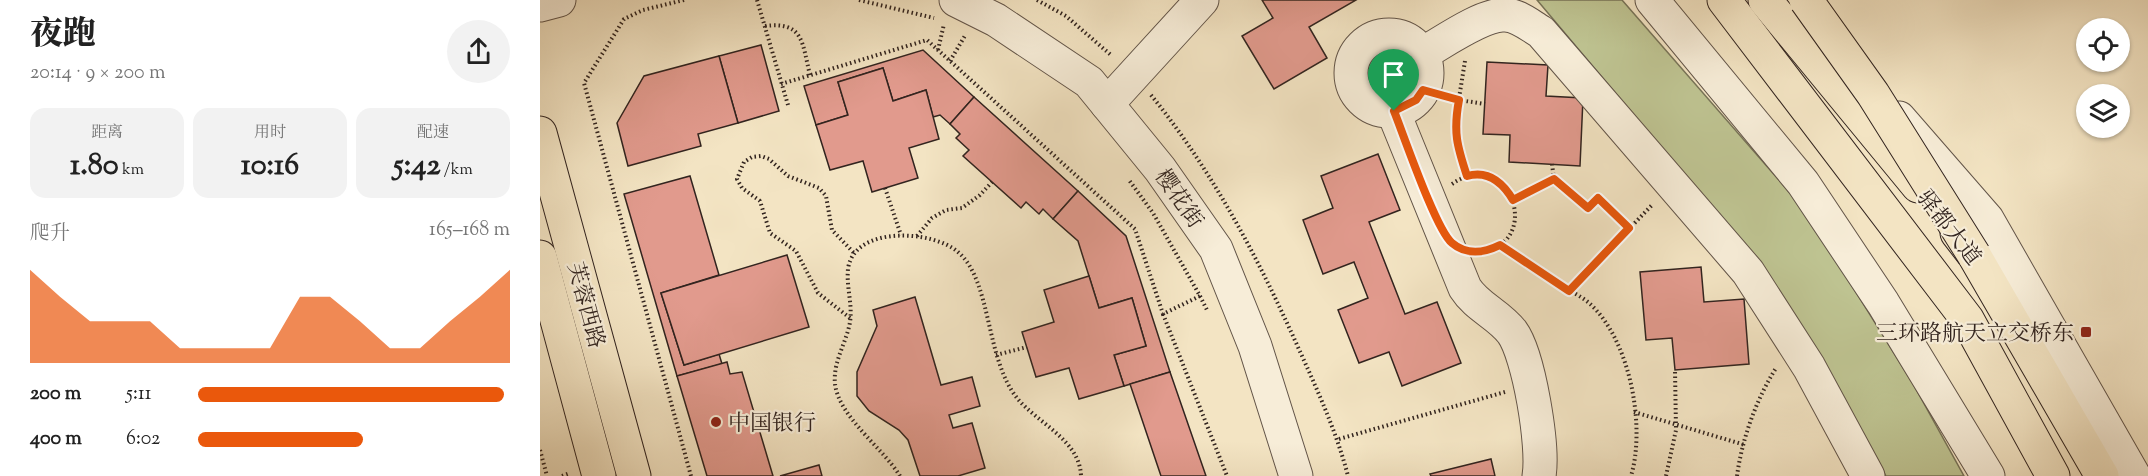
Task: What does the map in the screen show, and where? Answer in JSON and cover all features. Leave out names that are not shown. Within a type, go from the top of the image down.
[{"type":"main road","name":"驿都大道","points":[[1724,0],[1967,319],[2053,476]]},
{"type":"main road","name":"驿都大道","points":[[1765,0],[1974,255],[2102,476]]},
{"type":"main road","points":[[1806,0],[1873,94],[1974,255]]},
{"type":"main road","name":"芙蓉西路","points":[[540,133],[634,476]]},
{"type":"main road","name":"芙蓉西路","points":[[540,256],[599,476]]},
{"type":"street","points":[[540,5],[559,0]]},
{"type":"street","points":[[1107,105],[1202,0]]},
{"type":"street","points":[[1652,0],[1803,183],[1882,303],[1988,476]]},
{"type":"street","points":[[1797,0],[1987,219],[2134,476]]},
{"type":"street","points":[[1422,54],[1489,17],[1504,14],[1522,19],[1541,32],[1748,272],[1793,342],[1868,476]]},
{"type":"street","name":"樱花街","points":[[953,17],[996,21],[1089,82],[1160,168],[1216,249],[1255,346],[1296,476]]},
{"type":"street","points":[[1379,36],[1403,38],[1422,54],[1427,78],[1423,90],[1416,100],[1394,111],[1381,110],[1360,96],[1353,86],[1353,61],[1363,46],[1379,36]]},
{"type":"street","points":[[1394,111],[1472,300],[1511,330],[1519,344],[1536,417],[1541,463],[1539,476]]},
{"type":"path","points":[[684,0],[643,10],[624,19],[584,83],[691,476]]},
{"type":"path","points":[[757,0],[788,105]]},
{"type":"path","points":[[859,0],[953,17],[968,31],[950,61]]},
{"type":"path","points":[[1037,0],[1066,16],[1134,75]]},
{"type":"path","points":[[938,50],[953,17]]},
{"type":"path","points":[[765,26],[783,23],[793,28],[799,35],[810,75]]},
{"type":"path","points":[[1461,33],[1466,58],[1455,123],[1456,142],[1467,176]]},
{"type":"path","points":[[781,84],[927,40],[1135,229],[1163,314],[1227,476]]},
{"type":"path","points":[[1423,90],[1459,100],[1485,104]]},
{"type":"path","points":[[850,318],[818,293],[796,250],[770,233],[760,201],[742,188],[737,179],[744,162],[752,157],[770,159],[788,176],[819,188],[826,196],[832,230],[855,254]]},
{"type":"path","points":[[1552,164],[1554,179],[1588,208],[1598,198],[1629,228]]},
{"type":"path","points":[[1485,175],[1497,180],[1507,189],[1513,200],[1516,212],[1514,225],[1500,245],[1488,251],[1463,250],[1441,228],[1438,209],[1441,197],[1449,186],[1467,176],[1485,175]]},
{"type":"path","points":[[1127,177],[1153,213],[1200,296],[1163,314]]},
{"type":"path","points":[[1513,200],[1554,179]]},
{"type":"path","points":[[917,236],[932,218],[946,210],[962,208],[980,195],[992,182]]},
{"type":"path","points":[[1569,291],[1672,184]]},
{"type":"path","points":[[885,188],[901,235]]},
{"type":"path","points":[[900,476],[889,458],[846,410],[835,386],[836,358],[852,307],[848,267],[855,254],[866,245],[886,237],[901,235],[917,236],[957,251],[970,266],[999,368],[1016,398],[1067,442],[1081,467],[1081,476]]},
{"type":"path","points":[[1500,245],[1588,302],[1603,318],[1620,349],[1631,388],[1637,432],[1630,476]]},
{"type":"path","points":[[1737,476],[1759,400],[1793,342]]},
{"type":"path","points":[[996,356],[1027,347]]},
{"type":"path","points":[[1666,476],[1673,450],[1676,425],[1675,370]]},
{"type":"path","points":[[1339,439],[1528,385]]},
{"type":"path","points":[[1634,412],[1745,445]]},
{"type":"path","points":[[540,450],[547,476]]},
{"type":"green space","points":[[1537,0],[1622,0],[1804,209],[1912,382],[1964,476],[1886,476],[1826,367],[1761,266]]},
{"type":"building","points":[[1262,0],[1356,0],[1309,27],[1327,58],[1274,89],[1242,36],[1273,18]]},
{"type":"building","points":[[761,45],[779,111],[738,123],[719,56]]},
{"type":"building","points":[[923,50],[974,97],[950,124],[940,115],[933,117],[926,90],[893,101],[883,68],[838,82],[848,115],[816,125],[804,86]]},
{"type":"building","points":[[719,56],[738,123],[698,134],[701,146],[628,166],[617,123],[644,76]]},
{"type":"building","points":[[1487,62],[1548,65],[1546,96],[1583,98],[1580,166],[1509,162],[1510,135],[1483,134]]},
{"type":"building","points":[[883,68],[893,101],[926,90],[939,139],[909,148],[918,178],[872,192],[863,161],[830,170],[816,125],[848,115],[838,82]]},
{"type":"building","points":[[974,97],[1078,191],[1053,219],[1043,209],[1039,214],[1026,202],[1021,208],[963,156],[969,150],[956,138],[960,134],[950,124]]},
{"type":"building","points":[[1378,154],[1400,210],[1369,222],[1405,314],[1437,302],[1461,363],[1402,386],[1389,352],[1359,363],[1338,310],[1368,298],[1354,262],[1323,274],[1303,220],[1333,208],[1321,176]]},
{"type":"building","points":[[690,176],[719,275],[661,293],[684,365],[719,354],[722,364],[677,376],[624,194]]},
{"type":"building","points":[[1078,191],[1126,236],[1170,372],[1124,386],[1114,355],[1146,346],[1132,298],[1099,308],[1078,241],[1053,219]]},
{"type":"building","points":[[787,255],[809,327],[684,365],[661,293]]},
{"type":"building","points":[[1701,267],[1704,302],[1744,299],[1749,364],[1675,370],[1672,338],[1646,340],[1640,272]]},
{"type":"building","points":[[1089,276],[1099,308],[1132,298],[1146,346],[1114,355],[1124,386],[1079,399],[1069,368],[1036,377],[1022,332],[1054,322],[1044,290]]},
{"type":"building","points":[[915,297],[941,385],[972,377],[980,406],[949,415],[953,428],[972,423],[985,468],[958,476],[920,476],[908,440],[899,430],[869,411],[857,396],[857,372],[877,326],[873,310]]},
{"type":"building","points":[[727,362],[730,374],[742,372],[773,476],[707,476],[677,376]]},
{"type":"building","points":[[1170,372],[1206,476],[1161,476],[1130,384]]},
{"type":"building","points":[[1491,459],[1495,476],[1431,476],[1430,474]]},
{"type":"building","points":[[819,465],[822,476],[780,476]]},
{"type":"place","name":"三环路航天立交桥东","points":[[2086,332]]},
{"type":"place","name":"中国银行","points":[[716,422]]},
{"type":"route","points":[[1423,90],[1459,100],[1455,123],[1456,142],[1467,176],[1485,175],[1497,180],[1507,189],[1513,200],[1554,179],[1588,208],[1598,198],[1629,228],[1569,291],[1500,245],[1488,251],[1463,250],[1452,244],[1444,234],[1394,111],[1416,100],[1423,90]]}]
